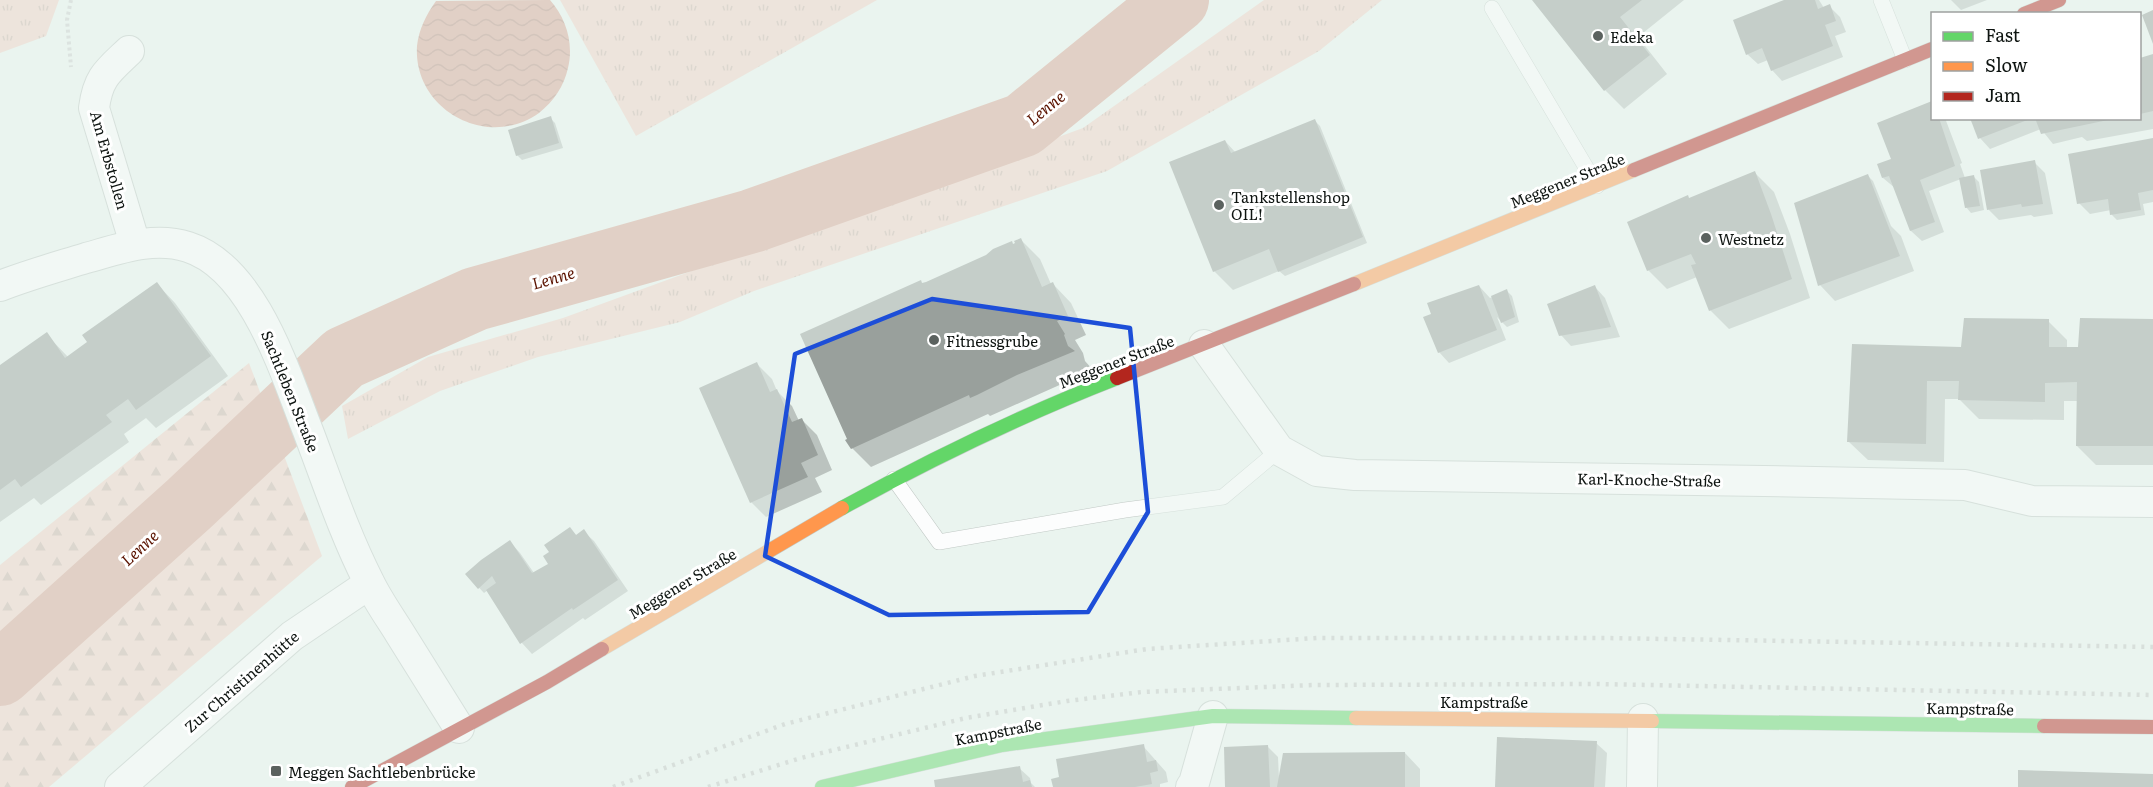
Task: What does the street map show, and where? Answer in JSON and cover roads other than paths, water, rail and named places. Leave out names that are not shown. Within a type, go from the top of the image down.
[{"type":"main road","points":[[2029,12],[2059,0]]},
{"type":"main road","name":"Meggener Straße","points":[[352,787],[546,682],[825,517],[894,479],[1004,425],[1931,49]]},
{"type":"main road","name":"Kampstraße","points":[[822,787],[1002,745],[1213,716],[1643,719],[2153,727]]},
{"type":"street","name":"Am Erbstollen","points":[[129,51],[104,75],[96,92],[94,108],[135,244]]},
{"type":"street","name":"Sachtleben Straße","points":[[0,286],[37,272],[135,244],[158,242],[190,247],[214,261],[230,276],[251,302],[272,338],[352,546],[369,584],[459,728]]},
{"type":"street","name":"Karl-Knoche-Straße","points":[[1204,345],[1279,450],[1317,471],[1355,475],[1752,480],[1965,486],[2032,501],[2153,502]]},
{"type":"street","name":"Zur Christinenhütte","points":[[120,787],[292,636],[369,584]]},
{"type":"street","points":[[1191,787],[1213,716]]},
{"type":"street","points":[[1642,787],[1643,719]]},
{"type":"lane","points":[[1881,0],[1905,60]]},
{"type":"lane","points":[[1492,8],[1597,186]]},
{"type":"lane","points":[[894,479],[939,542],[1125,510],[1223,497],[1279,450]]},
{"type":"water","points":[[550,0],[556,7],[567,31],[570,59],[561,87],[539,113],[519,123],[498,127],[477,125],[457,117],[440,105],[427,89],[419,69],[417,46],[424,22],[436,1]]},
{"type":"waterway","name":"Lenne","points":[[0,674],[189,504],[344,358],[475,299],[752,221],[1023,125],[1177,0]]},
{"type":"railway","points":[[613,787],[785,724],[975,676],[1147,649],[1317,638],[1605,638],[2153,647]]},
{"type":"railway","points":[[708,787],[801,758],[966,718],[1067,701],[1142,692],[1314,685],[1598,684],[2153,695]]},
{"type":"place","name":"Edeka","points":[[1598,36]]},
{"type":"place","name":"Tankstellenshop OIL!","points":[[1219,205]]},
{"type":"place","name":"Westnetz","points":[[1706,238]]},
{"type":"place","name":"Fitnessgrube","points":[[934,340]]},
{"type":"place","name":"Meggen Sachtlebenbrücke","points":[[276,771]]}]
